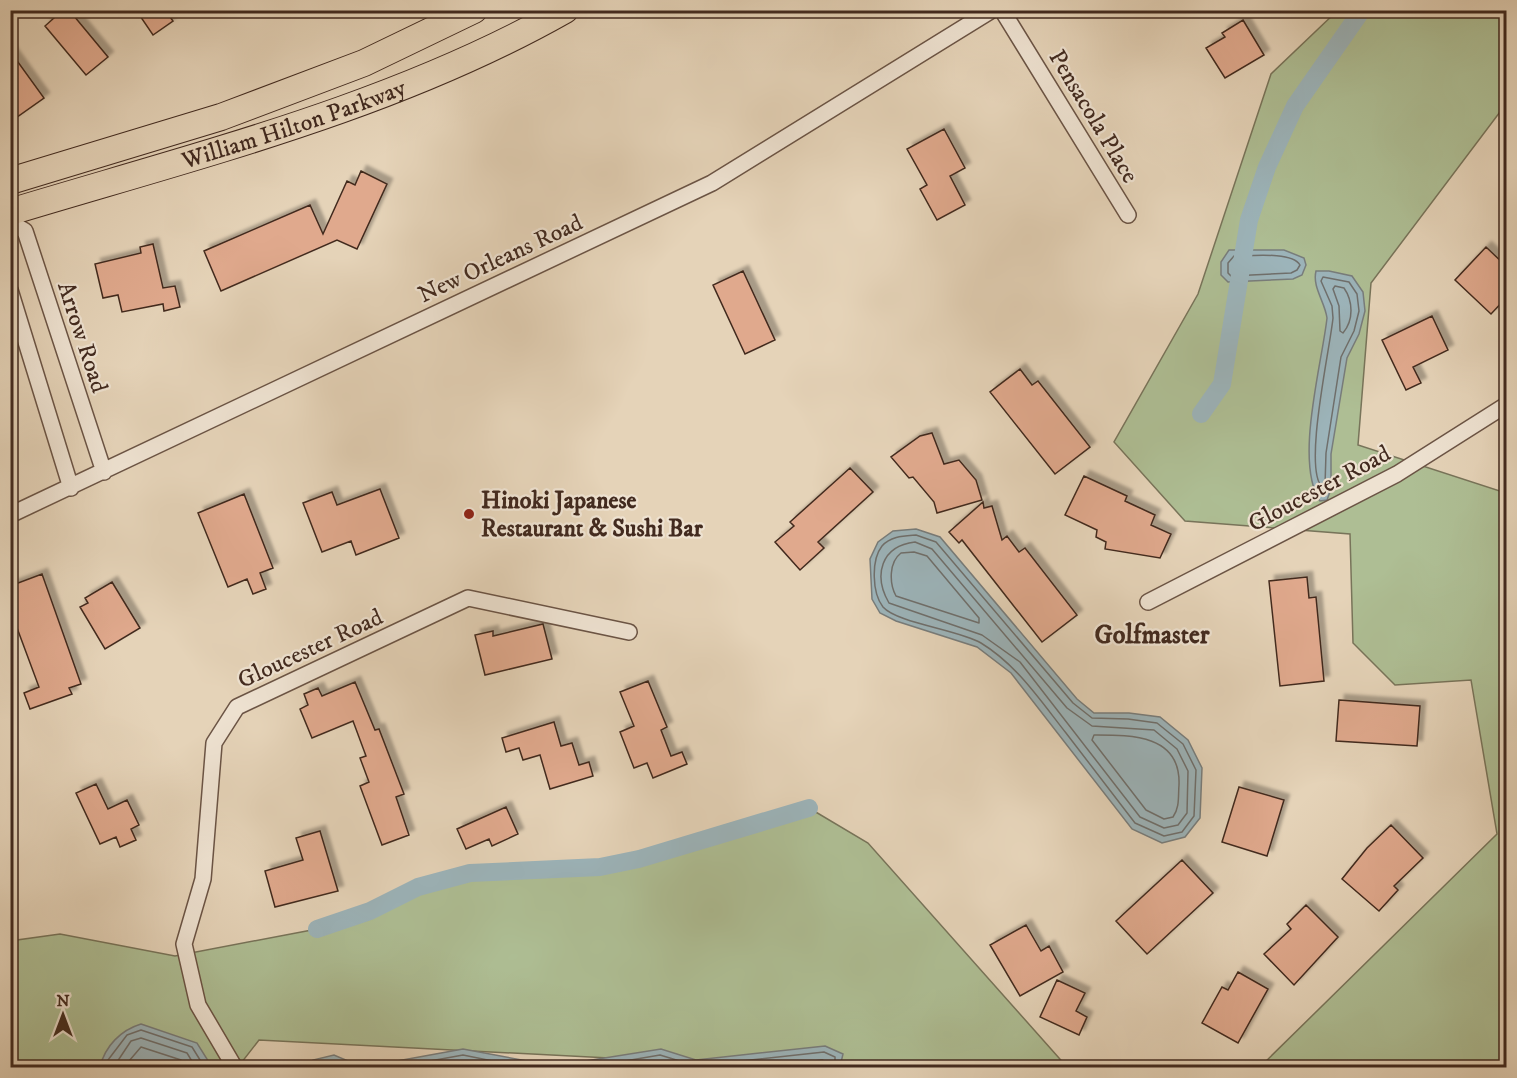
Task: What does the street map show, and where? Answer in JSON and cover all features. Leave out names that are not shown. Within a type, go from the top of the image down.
[{"type":"highway","name":"William Hilton Parkway","points":[[10,181],[221,117],[364,63],[474,10]]},
{"type":"highway","name":"William Hilton Parkway","points":[[10,212],[294,126],[387,92],[456,63],[565,10]]},
{"type":"street","name":"New Orleans Road","points":[[10,515],[712,183],[992,10]]},
{"type":"street","name":"Pensacola Place","points":[[1002,10],[1128,215]]},
{"type":"street","name":"Arrow Road","points":[[10,222],[25,231],[104,472]]},
{"type":"street","points":[[10,290],[71,488]]},
{"type":"street","name":"Gloucester Road","points":[[1148,603],[1397,474],[1506,405]]},
{"type":"street","name":"Gloucester Road","points":[[235,1068],[198,1005],[183,944],[203,879],[214,743],[237,707],[468,598],[629,632]]},
{"type":"green space","points":[[1337,11],[1506,11],[1506,104],[1371,283],[1358,445],[1506,493],[1506,1056],[1496,1067],[1260,1067],[1497,834],[1471,680],[1395,685],[1353,643],[1350,534],[1185,521],[1114,442],[1198,294],[1271,74]]},
{"type":"green space","points":[[809,808],[868,843],[1067,1067],[782,1067],[259,1040],[238,1067],[11,1067],[10,941],[60,934],[175,956],[317,929],[370,911],[418,887],[470,873],[600,867],[639,859]]},
{"type":"water","points":[[1229,250],[1284,250],[1304,258],[1306,265],[1302,275],[1293,279],[1228,282],[1221,275],[1221,262]]},
{"type":"water","points":[[1316,271],[1352,276],[1363,292],[1365,311],[1359,334],[1347,358],[1331,454],[1331,489],[1327,500],[1320,501],[1313,484],[1309,462],[1312,412],[1327,318],[1317,289]]},
{"type":"water","points":[[916,529],[940,537],[1077,699],[1094,713],[1129,713],[1160,717],[1188,740],[1202,768],[1200,818],[1185,837],[1162,843],[1132,829],[1011,673],[977,647],[896,621],[880,613],[872,599],[870,559],[878,542],[893,531]]},
{"type":"water","points":[[141,1024],[197,1043],[212,1067],[100,1067],[102,1059],[115,1040],[127,1030]]},
{"type":"water","points":[[825,1046],[843,1054],[840,1067],[313,1067],[313,1060],[334,1055],[348,1061],[397,1061],[463,1049],[554,1066],[661,1049],[696,1060]]},
{"type":"building","points":[[63,10],[69,10],[108,57],[86,75],[45,26]]},
{"type":"building","points":[[136,10],[165,10],[173,21],[153,35]]},
{"type":"building","points":[[1243,20],[1264,55],[1225,78],[1206,48],[1225,37],[1222,33]]},
{"type":"building","points":[[10,51],[44,98],[10,122]]},
{"type":"building","points":[[944,129],[965,168],[950,176],[965,205],[937,220],[920,189],[927,185],[907,149]]},
{"type":"building","points":[[361,171],[387,184],[357,249],[337,240],[221,291],[204,251],[310,205],[323,234],[347,181],[355,185]]},
{"type":"building","points":[[153,244],[163,288],[175,286],[180,307],[164,311],[163,304],[122,312],[118,295],[103,298],[95,264],[141,253],[140,247]]},
{"type":"building","points":[[1486,247],[1506,266],[1506,298],[1491,314],[1455,280]]},
{"type":"building","points":[[743,271],[775,340],[745,354],[713,285]]},
{"type":"building","points":[[1432,316],[1448,350],[1413,367],[1421,383],[1406,390],[1382,340]]},
{"type":"building","points":[[1020,369],[1032,385],[1038,381],[1090,447],[1055,474],[990,392]]},
{"type":"building","points":[[932,433],[944,464],[959,460],[976,480],[982,500],[937,513],[934,502],[913,477],[909,478],[891,457],[920,436]]},
{"type":"building","points":[[850,468],[873,492],[818,542],[824,548],[800,570],[775,542],[794,526],[790,522]]},
{"type":"building","points":[[1084,476],[1127,496],[1125,501],[1155,515],[1151,525],[1171,534],[1160,558],[1105,549],[1106,542],[1096,537],[1097,530],[1065,515]]},
{"type":"building","points":[[380,489],[399,538],[356,555],[351,541],[322,552],[303,503],[332,492],[337,505]]},
{"type":"building","points":[[244,494],[273,568],[260,573],[266,589],[253,594],[247,579],[228,587],[198,513]]},
{"type":"building","points":[[983,502],[984,508],[992,506],[1002,540],[1007,536],[1019,552],[1025,548],[1077,615],[1042,642],[962,540],[959,543],[949,532]]},
{"type":"building","points":[[42,574],[81,684],[69,688],[72,694],[30,709],[24,693],[39,687],[10,609],[10,586]]},
{"type":"building","points":[[1307,577],[1309,598],[1316,597],[1324,681],[1280,686],[1269,581]]},
{"type":"building","points":[[112,582],[140,628],[105,649],[80,607],[88,603],[85,598]]},
{"type":"building","points":[[543,624],[552,659],[485,675],[475,635],[493,631],[493,636]]},
{"type":"building","points":[[648,681],[667,727],[661,730],[671,756],[682,752],[687,764],[653,778],[647,763],[634,768],[620,732],[634,726],[620,692]]},
{"type":"building","points":[[355,682],[375,730],[379,729],[404,794],[396,797],[409,835],[382,845],[360,786],[369,782],[360,758],[366,756],[353,721],[312,738],[300,709],[308,705],[304,694],[318,688],[322,696]]},
{"type":"building","points":[[1339,700],[1420,706],[1417,746],[1336,741]]},
{"type":"building","points":[[554,722],[561,746],[572,743],[579,765],[589,762],[593,776],[550,789],[540,755],[523,760],[519,748],[506,752],[502,738]]},
{"type":"building","points":[[96,784],[108,809],[127,800],[139,825],[131,829],[136,840],[120,847],[116,837],[100,844],[76,793]]},
{"type":"building","points":[[1239,787],[1284,800],[1267,856],[1222,842]]},
{"type":"building","points":[[506,807],[518,834],[492,846],[489,839],[466,849],[457,829]]},
{"type":"building","points":[[1391,825],[1423,858],[1394,886],[1398,890],[1379,911],[1342,879],[1367,848]]},
{"type":"building","points":[[320,831],[338,891],[275,907],[265,871],[303,860],[296,838]]},
{"type":"building","points":[[1182,860],[1213,893],[1147,954],[1116,921]]},
{"type":"building","points":[[1306,905],[1338,937],[1294,985],[1264,954],[1291,929],[1287,924]]},
{"type":"building","points":[[1026,925],[1041,951],[1049,946],[1063,972],[1020,996],[990,945]]},
{"type":"building","points":[[1238,972],[1268,989],[1238,1043],[1202,1023],[1222,987],[1228,990]]},
{"type":"building","points":[[1057,980],[1085,993],[1076,1011],[1087,1017],[1079,1035],[1040,1017]]},
{"type":"waterway","points":[[1201,414],[1222,384],[1249,220],[1267,167],[1295,106],[1362,10]]},
{"type":"waterway","points":[[317,929],[370,911],[418,887],[470,873],[600,867],[639,859],[809,808]]},
{"type":"place","name":"Hinoki Japanese Restaurant & Sushi Bar","points":[[469,514]]},
{"type":"district","name":"Golfmaster","points":[[1152,634]]}]
